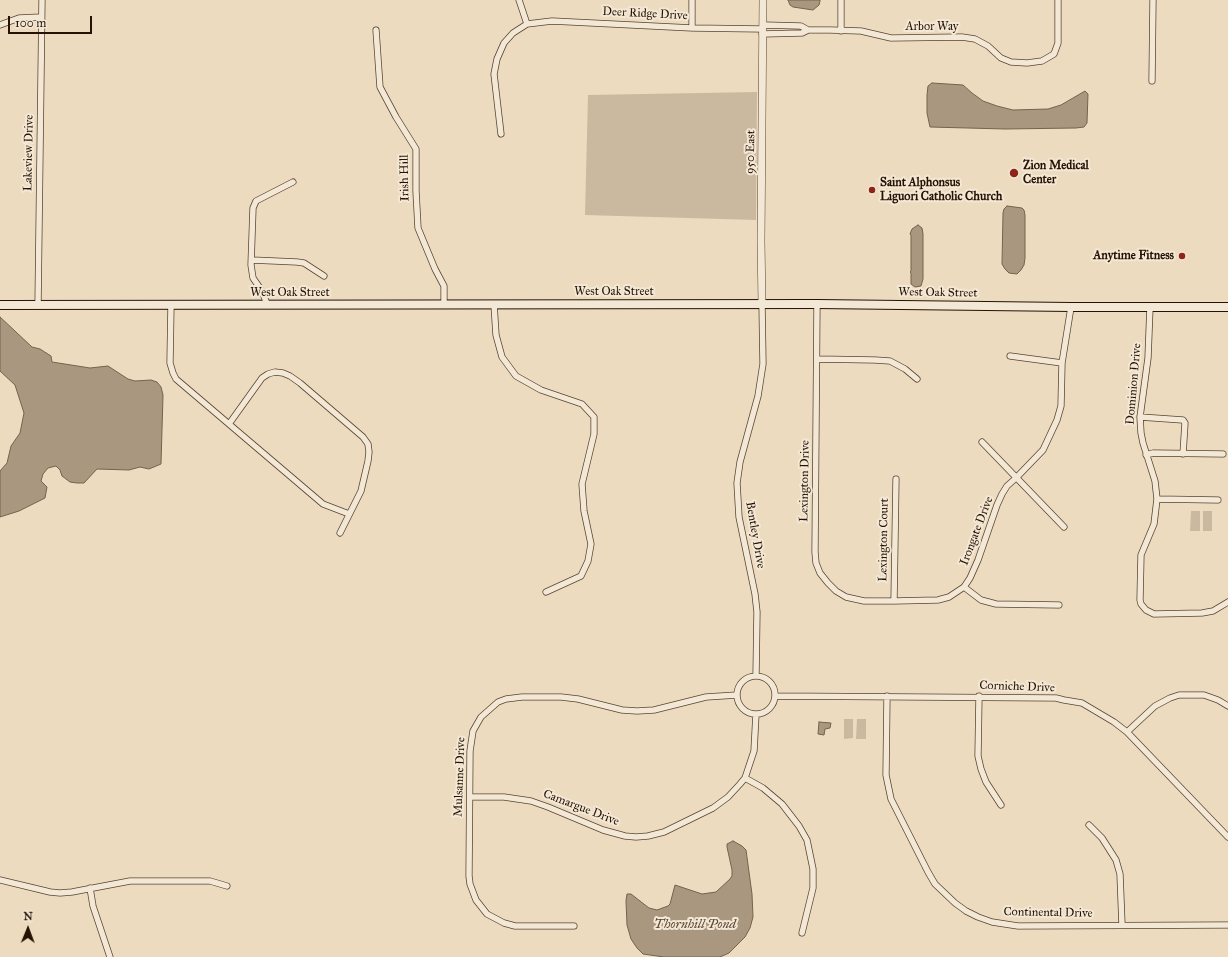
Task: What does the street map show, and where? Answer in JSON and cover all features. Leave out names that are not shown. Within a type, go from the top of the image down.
[{"type":"main road","name":"West Oak Street","points":[[0,305],[817,304],[1228,307]]},
{"type":"street","name":"Lakeview Drive","points":[[38,305],[42,0]]},
{"type":"street","points":[[501,134],[494,74],[497,59],[504,43],[513,33],[527,24],[519,0]]},
{"type":"street","points":[[692,0],[692,28]]},
{"type":"street","name":"950 East","points":[[762,304],[763,0]]},
{"type":"street","points":[[841,0],[841,31]]},
{"type":"street","name":"Arbor Way","points":[[762,29],[801,26],[808,30],[861,31],[890,38],[962,37],[975,39],[988,46],[1001,58],[1011,62],[1027,63],[1042,61],[1054,54],[1058,43],[1058,0]]},
{"type":"street","points":[[1152,80],[1153,0]]},
{"type":"street","points":[[0,25],[19,18],[42,17]]},
{"type":"street","name":"Deer Ridge Drive","points":[[527,24],[552,21],[692,28],[762,29]]},
{"type":"street","name":"Arbor Way","points":[[762,29],[802,33],[808,30]]},
{"type":"street","name":"Irish Hill","points":[[376,30],[380,87],[396,117],[416,149],[418,228],[435,269],[444,286],[444,305]]},
{"type":"street","points":[[267,304],[262,291],[253,278],[253,208],[256,201],[293,182]]},
{"type":"street","points":[[252,260],[304,263],[324,276]]},
{"type":"street","points":[[494,304],[496,334],[502,357],[516,376],[541,390],[582,404],[594,417],[594,434],[582,484],[584,511],[591,544],[588,560],[581,576],[546,592]]},
{"type":"street","name":"Bentley Drive","points":[[756,676],[757,612],[755,594],[739,517],[737,483],[740,462],[758,396],[763,364],[762,304]]},
{"type":"street","name":"Lexington Drive","points":[[817,304],[816,563],[820,573],[828,583],[836,591],[846,597],[864,601],[894,601]]},
{"type":"street","points":[[171,305],[170,364],[176,379],[323,504],[349,514]]},
{"type":"street","name":"Irongate Drive","points":[[894,601],[938,600],[949,597],[964,587],[975,569],[997,504],[1002,494],[1007,486],[1043,450],[1057,420],[1061,406],[1062,363],[1071,307]]},
{"type":"street","name":"Dominion Drive","points":[[1150,307],[1148,358],[1140,417],[1141,433],[1146,455],[1155,481],[1157,499],[1154,524],[1141,555],[1141,604],[1146,610],[1154,614],[1202,613],[1213,611],[1228,602]]},
{"type":"street","points":[[1010,356],[1062,363]]},
{"type":"street","points":[[817,359],[890,361],[905,369],[917,379]]},
{"type":"street","points":[[229,424],[262,378],[275,372],[290,376],[363,437],[368,444],[370,452],[368,461],[360,491],[340,533]]},
{"type":"street","points":[[1140,417],[1183,420],[1185,423],[1183,454]]},
{"type":"street","points":[[982,442],[1064,527]]},
{"type":"street","points":[[1146,455],[1153,453],[1222,454]]},
{"type":"street","name":"Lexington Court","points":[[894,601],[896,479]]},
{"type":"street","points":[[1157,499],[1218,500]]},
{"type":"street","points":[[964,587],[981,600],[996,604],[1059,605]]},
{"type":"street","points":[[756,676],[764,678],[768,681],[774,690],[775,696],[770,709],[766,712],[756,714],[749,713],[738,704],[737,695],[742,681],[756,676]]},
{"type":"street","name":"Mulsanne Drive","points":[[574,926],[515,926],[504,923],[487,914],[481,908],[472,892],[469,876],[470,751],[473,732],[481,717],[498,702],[515,698],[561,697],[587,700],[629,711],[645,711],[706,697],[737,695]]},
{"type":"street","points":[[1127,732],[1155,706],[1179,695],[1204,695],[1218,700],[1228,706]]},
{"type":"street","name":"Corniche Drive","points":[[775,696],[979,696],[1056,698],[1082,703],[1114,722],[1127,732],[1228,837]]},
{"type":"street","name":"Continental Drive","points":[[887,696],[886,775],[891,799],[935,884],[955,904],[978,917],[1003,924],[1018,926],[1228,925]]},
{"type":"street","points":[[979,696],[978,756],[986,782],[1001,804]]},
{"type":"street","name":"Camargue Drive","points":[[470,797],[504,797],[523,799],[548,807],[603,830],[624,836],[648,836],[672,829],[713,808],[728,797],[745,778],[754,751],[756,714]]},
{"type":"street","points":[[745,778],[763,788],[782,804],[795,820],[806,840],[813,869],[813,888],[802,933]]},
{"type":"street","points":[[1089,825],[1102,838],[1116,860],[1120,874],[1122,925]]},
{"type":"street","points":[[0,880],[55,892],[72,892],[130,880],[210,881],[227,886]]},
{"type":"street","points":[[90,888],[93,906],[110,957]]},
{"type":"shaded area","points":[[757,92],[756,220],[585,215],[588,95]]},
{"type":"shaded area","points":[[1191,511],[1200,511],[1200,531],[1190,531]]},
{"type":"shaded area","points":[[1203,511],[1212,511],[1212,531],[1203,531]]},
{"type":"shaded area","points":[[844,719],[853,719],[853,738],[844,739]]},
{"type":"shaded area","points":[[857,719],[866,719],[866,739],[856,739]]},
{"type":"water","points":[[788,0],[820,1],[819,5],[813,10],[793,7],[790,5]]},
{"type":"water","points":[[932,83],[963,85],[983,101],[1013,110],[1048,109],[1061,105],[1085,91],[1088,94],[1087,123],[1084,127],[1076,128],[1005,129],[930,127],[927,113],[927,95],[928,86]]},
{"type":"water","points":[[1007,206],[1022,208],[1025,215],[1025,258],[1024,265],[1017,274],[1009,273],[1002,264],[1003,213]]},
{"type":"water","points":[[918,225],[922,228],[923,234],[923,279],[921,286],[915,287],[911,284],[910,234],[912,229]]},
{"type":"water","points":[[0,317],[32,347],[40,349],[51,356],[52,362],[90,368],[108,366],[128,379],[135,381],[151,380],[157,382],[161,387],[163,395],[161,464],[149,469],[140,467],[129,470],[97,469],[84,483],[70,482],[62,476],[60,470],[56,466],[48,468],[43,474],[41,481],[47,487],[45,498],[19,511],[0,517],[0,471],[7,463],[11,446],[20,433],[24,413],[15,385],[0,371]]},
{"type":"water","points":[[819,722],[831,723],[830,728],[825,729],[824,735],[818,734]]},
{"type":"water","name":"Thornhill Pond","points":[[733,841],[746,850],[752,894],[753,917],[750,928],[745,937],[729,953],[720,957],[664,957],[643,954],[631,939],[627,925],[627,894],[631,894],[649,908],[657,910],[670,904],[675,885],[702,894],[716,892],[732,876],[727,844]]},
{"type":"place","name":"Zion Medical Center","points":[[1014,173]]},
{"type":"place","name":"Saint Alphonsus Liguori Catholic Church","points":[[872,190]]},
{"type":"place","name":"Anytime Fitness","points":[[1182,256]]}]
